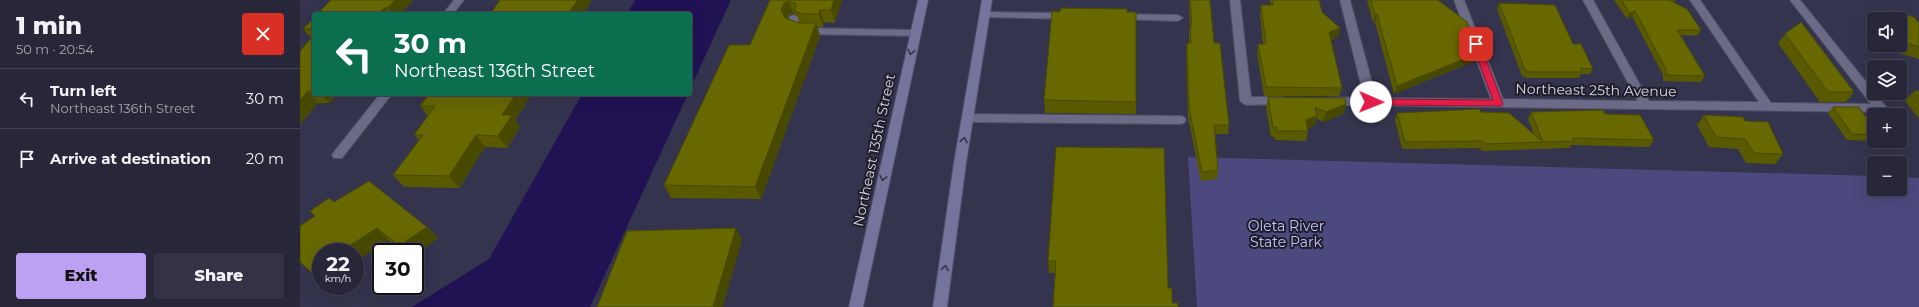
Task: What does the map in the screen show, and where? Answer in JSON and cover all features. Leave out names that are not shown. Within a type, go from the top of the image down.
[{"type":"street","points":[[450,12],[459,0]]},
{"type":"street","name":"Northeast 135th Street","points":[[856,307],[915,33],[924,0]]},
{"type":"street","points":[[940,307],[987,0]]},
{"type":"street","points":[[1235,0],[1246,101],[1293,101]]},
{"type":"street","points":[[1345,0],[1371,102]]},
{"type":"street","points":[[1459,0],[1499,104]]},
{"type":"street","points":[[1588,0],[1646,105]]},
{"type":"street","points":[[1695,0],[1768,106]]},
{"type":"street","name":"Northeast 25th Avenue","points":[[1316,101],[1881,108],[1795,0]]},
{"type":"street","points":[[985,15],[1076,16]]},
{"type":"street","points":[[1107,17],[1178,18]]},
{"type":"street","points":[[794,18],[792,23],[794,27],[803,31],[915,33]]},
{"type":"street","points":[[338,155],[384,96]]},
{"type":"street","points":[[968,118],[1180,120]]},
{"type":"green space","name":"Oleta River State Park","points":[[1188,157],[1867,176],[1867,196],[1907,196],[1907,177],[1919,178],[1919,307],[1197,307]]},
{"type":"shaded area","points":[[635,0],[731,0],[692,85],[692,12],[628,12]]},
{"type":"shaded area","points":[[581,96],[687,96],[590,307],[412,307],[489,259]]},
{"type":"building","points":[[331,0],[395,0],[388,8],[384,8],[381,12],[319,12]]},
{"type":"building","points":[[500,0],[578,0],[569,12],[491,12]]},
{"type":"building","points":[[770,0],[834,0],[831,10],[820,10],[819,14],[801,14],[795,11],[796,4],[789,1],[784,3],[781,10],[785,18],[799,23],[816,23],[755,187],[664,185],[729,45],[750,45]]},
{"type":"building","points":[[1190,0],[1210,0],[1214,43],[1220,43],[1229,125],[1214,125],[1218,170],[1202,172],[1189,108],[1187,43],[1191,43],[1190,26],[1192,26]]},
{"type":"building","points":[[1273,0],[1319,0],[1322,12],[1340,28],[1329,32],[1342,88],[1266,87],[1258,44],[1266,44],[1261,5],[1273,5]]},
{"type":"building","points":[[1371,0],[1438,0],[1467,22],[1479,53],[1397,86],[1377,14],[1375,15]]},
{"type":"building","points":[[1621,0],[1669,0],[1687,9],[1701,30],[1677,30],[1705,76],[1666,75],[1666,69],[1635,11],[1630,13]]},
{"type":"building","points":[[1499,3],[1555,5],[1573,44],[1581,44],[1593,69],[1581,68],[1582,72],[1530,72],[1525,70]]},
{"type":"building","points":[[1061,8],[1127,9],[1127,12],[1136,12],[1136,102],[1044,100],[1052,11],[1060,12]]},
{"type":"building","points":[[1907,15],[1914,17],[1919,23],[1919,47],[1907,43]]},
{"type":"building","points":[[312,20],[312,29],[303,29]]},
{"type":"building","points":[[1801,22],[1854,92],[1828,92],[1785,34]]},
{"type":"building","points":[[312,37],[312,91],[308,91],[300,100],[300,51]]},
{"type":"building","points":[[1914,91],[1919,91],[1919,97]]},
{"type":"building","points":[[428,96],[515,96],[502,115],[512,115],[498,136],[476,135],[449,176],[393,175],[423,135],[414,135],[435,106],[420,106]]},
{"type":"building","points":[[1268,97],[1345,98],[1346,104],[1326,112],[1315,107],[1317,116],[1306,120],[1308,131],[1277,131],[1276,127],[1273,127]]},
{"type":"building","points":[[1833,107],[1859,107],[1867,119],[1867,135],[1852,134]]},
{"type":"building","points":[[1480,109],[1481,112],[1509,113],[1543,142],[1531,112],[1603,110],[1605,114],[1640,115],[1654,140],[1572,138],[1574,141],[1487,144],[1482,141],[1405,142],[1397,113]]},
{"type":"building","points":[[1704,115],[1743,117],[1745,121],[1768,122],[1783,154],[1754,153],[1745,139],[1716,137]]},
{"type":"building","points":[[1056,147],[1164,148],[1168,288],[1172,288],[1172,303],[1178,303],[1178,307],[1053,307],[1056,261],[1048,261]]},
{"type":"building","points":[[369,181],[427,227],[403,243],[395,243],[377,228],[354,243],[312,243],[311,272],[300,262],[300,226],[315,216],[310,211],[329,198],[334,202]]},
{"type":"building","points":[[736,228],[713,307],[597,307],[627,231]]},
{"type":"route","points":[[1371,102],[1499,104],[1476,44]]}]
